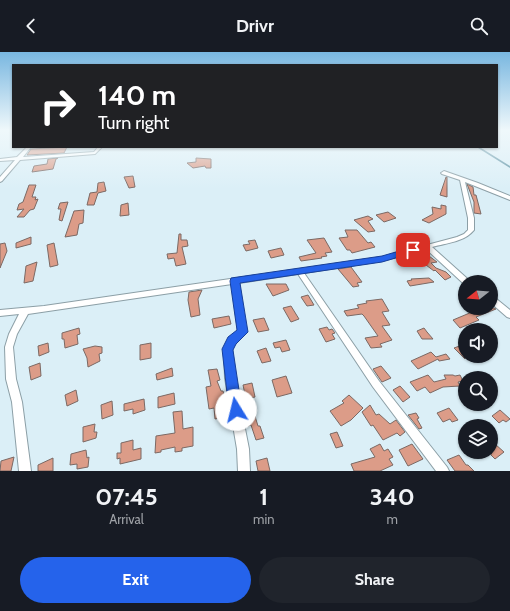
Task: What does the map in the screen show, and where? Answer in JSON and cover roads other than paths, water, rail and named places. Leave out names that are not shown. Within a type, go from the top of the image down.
[{"type":"street","points":[[0,180],[27,150]]},
{"type":"street","points":[[0,160],[95,153],[98,150]]},
{"type":"street","points":[[444,173],[510,198]]},
{"type":"street","points":[[0,313],[25,311],[300,272],[382,259],[428,247],[459,238],[466,235],[470,230],[471,218],[462,179]]},
{"type":"street","points":[[428,247],[459,275]]},
{"type":"street","points":[[300,272],[376,384],[443,471]]},
{"type":"street","points":[[235,281],[242,332],[232,341],[228,349],[230,378],[243,449],[244,471]]},
{"type":"street","points":[[498,305],[510,315]]},
{"type":"street","points":[[25,311],[13,334],[9,347],[11,379],[16,402],[25,471]]},
{"type":"waterway","points":[[482,150],[510,167]]}]
